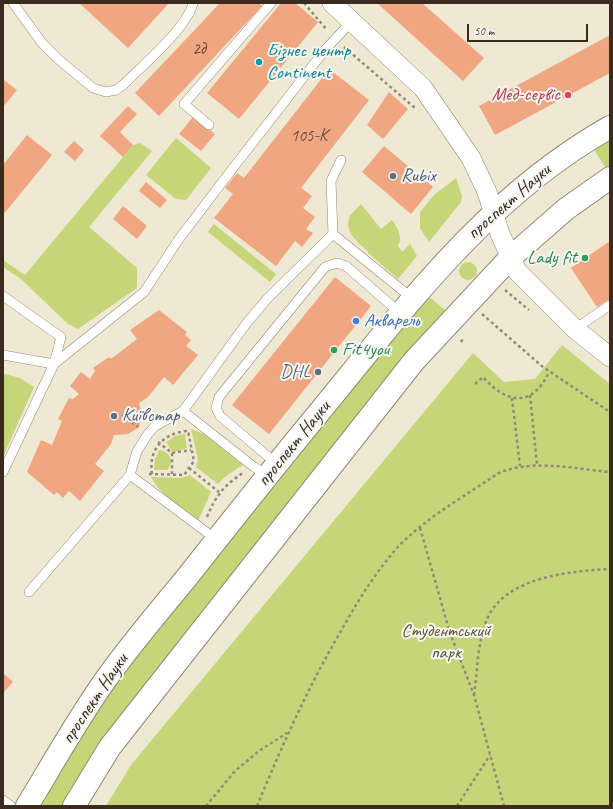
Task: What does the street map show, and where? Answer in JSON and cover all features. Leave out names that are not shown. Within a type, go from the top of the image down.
[{"type":"main road","name":"проспект Науки","points":[[27,806],[73,729],[107,678],[209,535],[407,306],[460,246],[493,212],[548,166],[610,127]]},
{"type":"main road","name":"проспект Науки","points":[[74,806],[110,747],[414,361],[510,258],[566,209],[610,178]]},
{"type":"street","points":[[332,3],[423,88],[471,158],[487,192],[510,258],[517,271],[575,329],[610,357]]},
{"type":"lane","points":[[12,3],[42,43],[58,59],[93,88],[106,92],[116,90],[133,75],[180,26],[193,3]]},
{"type":"lane","points":[[209,125],[184,104],[271,3]]},
{"type":"lane","points":[[3,355],[54,364],[144,292],[189,226],[324,51],[352,21]]},
{"type":"lane","points":[[341,160],[331,181],[333,234],[407,306]]},
{"type":"lane","points":[[29,592],[130,475],[137,451],[148,434],[155,426],[183,411],[246,324],[267,299],[333,234]]},
{"type":"lane","points":[[266,469],[220,416],[216,408],[219,397],[325,267],[337,264],[346,266],[407,306]]},
{"type":"lane","points":[[3,296],[61,337],[54,364],[3,472]]},
{"type":"lane","points":[[575,329],[610,305]]},
{"type":"lane","points":[[183,411],[266,469]]},
{"type":"lane","points":[[130,475],[209,535]]},
{"type":"lane","points":[[3,800],[11,806]]},
{"type":"path","points":[[304,3],[335,40],[419,114]]},
{"type":"path","points":[[480,313],[549,372],[610,412]]},
{"type":"path","points":[[474,384],[483,377],[501,394],[512,398],[530,395],[538,391],[549,372]]},
{"type":"path","points":[[530,395],[537,465]]},
{"type":"path","points":[[512,398],[520,466]]},
{"type":"path","points":[[130,475],[184,475],[194,461],[183,411]]},
{"type":"path","points":[[152,474],[152,457],[160,443],[174,433],[188,431]]},
{"type":"path","points":[[172,474],[172,453],[191,450]]},
{"type":"path","points":[[256,806],[316,674],[355,605],[377,572],[398,547],[420,528],[497,474],[509,468],[537,465],[610,472]]},
{"type":"path","points":[[189,468],[220,492]]},
{"type":"path","points":[[209,535],[214,500],[220,492],[231,480],[266,469]]},
{"type":"path","points":[[420,528],[450,633],[474,695],[504,806]]},
{"type":"path","points":[[474,695],[484,631],[488,618],[502,597],[518,587],[536,581],[565,574],[610,570]]},
{"type":"path","points":[[206,806],[235,772],[259,751],[288,733]]},
{"type":"path","points":[[457,806],[490,755]]},
{"type":"green space","points":[[176,138],[211,168],[186,200],[176,199],[146,175]]},
{"type":"green space","points":[[610,138],[610,168],[607,170],[593,148]]},
{"type":"green space","points":[[140,143],[152,151],[89,227],[137,268],[137,288],[78,329],[68,324],[21,279],[3,267],[3,260],[25,275],[133,145]]},
{"type":"green space","points":[[456,178],[462,196],[461,202],[429,242],[420,228],[420,212],[434,195]]},
{"type":"green space","points":[[361,204],[381,229],[392,220],[400,236],[398,246],[402,252],[410,244],[417,256],[398,279],[368,253],[368,251],[350,232],[348,221],[352,213]]},
{"type":"green space","points":[[214,224],[276,274],[270,282],[208,232]]},
{"type":"green space","points":[[468,262],[474,265],[477,271],[474,277],[468,280],[462,277],[459,271],[462,265]]},
{"type":"green space","points":[[428,296],[449,313],[65,806],[38,806],[105,696],[133,658]]},
{"type":"green space","name":"Студентський парк","points":[[562,345],[610,384],[610,806],[106,806],[131,765],[473,353],[504,382],[535,379]]},
{"type":"green space","points":[[5,374],[20,378],[34,387],[3,457],[3,375]]},
{"type":"green space","points":[[191,429],[204,434],[243,465],[226,476],[218,484],[196,467],[198,459]]},
{"type":"green space","points":[[185,434],[187,448],[175,452],[171,450],[166,442],[175,436]]},
{"type":"green space","points":[[159,450],[166,452],[170,457],[171,464],[167,470],[154,470],[155,459]]},
{"type":"green space","points":[[190,475],[211,492],[198,521],[166,496],[151,477],[182,478]]},
{"type":"building","points":[[79,3],[169,3],[128,48]]},
{"type":"building","points":[[220,3],[259,3],[262,6],[159,116],[135,93]]},
{"type":"building","name":"Бізнес центр Continent","points":[[281,3],[295,3],[318,22],[239,119],[207,93]]},
{"type":"building","points":[[377,3],[422,3],[484,58],[463,81]]},
{"type":"building","points":[[610,35],[610,73],[495,135],[479,106]]},
{"type":"building","points":[[329,69],[369,100],[301,188],[312,196],[303,208],[315,217],[306,229],[313,233],[302,247],[295,241],[276,266],[214,218],[233,194],[225,188],[237,173],[244,178]]},
{"type":"building","points":[[4,80],[17,90],[3,107],[3,81]]},
{"type":"building","points":[[389,92],[408,109],[383,139],[367,125]]},
{"type":"building","points":[[128,106],[137,114],[120,132],[133,145],[123,157],[100,136]]},
{"type":"building","points":[[193,117],[215,134],[201,151],[179,134]]},
{"type":"building","points":[[27,135],[52,155],[3,215],[3,165]]},
{"type":"building","points":[[74,141],[84,150],[75,161],[64,152]]},
{"type":"building","name":"Rubix","points":[[384,146],[433,187],[411,214],[362,172]]},
{"type":"building","points":[[146,182],[167,200],[160,208],[139,191]]},
{"type":"building","points":[[123,206],[147,226],[137,239],[113,219]]},
{"type":"building","points":[[610,241],[610,299],[597,307],[571,268]]},
{"type":"building","points":[[335,277],[371,306],[269,434],[232,405]]},
{"type":"building","points":[[159,310],[187,332],[185,335],[191,340],[186,346],[198,355],[173,385],[164,377],[148,397],[139,403],[142,415],[139,427],[128,434],[114,435],[111,444],[95,464],[104,471],[80,501],[69,491],[63,498],[57,492],[54,495],[27,472],[41,440],[52,445],[62,421],[58,419],[69,398],[73,399],[79,394],[70,386],[81,372],[90,379],[95,371],[93,368],[109,357],[111,359],[137,339],[130,330]]},
{"type":"building","points":[[3,673],[13,682],[3,693]]},
{"type":"place","name":"Бізнес центр Continent","points":[[259,62]]},
{"type":"place","name":"Мед-сервіс","points":[[568,95]]},
{"type":"place","name":"Rubix","points":[[393,176]]},
{"type":"place","name":"Lady fit","points":[[585,258]]},
{"type":"place","name":"Акварель","points":[[356,321]]},
{"type":"place","name":"Fit4you","points":[[334,350]]},
{"type":"place","name":"DHL","points":[[318,372]]},
{"type":"place","name":"Київстар","points":[[114,416]]}]
